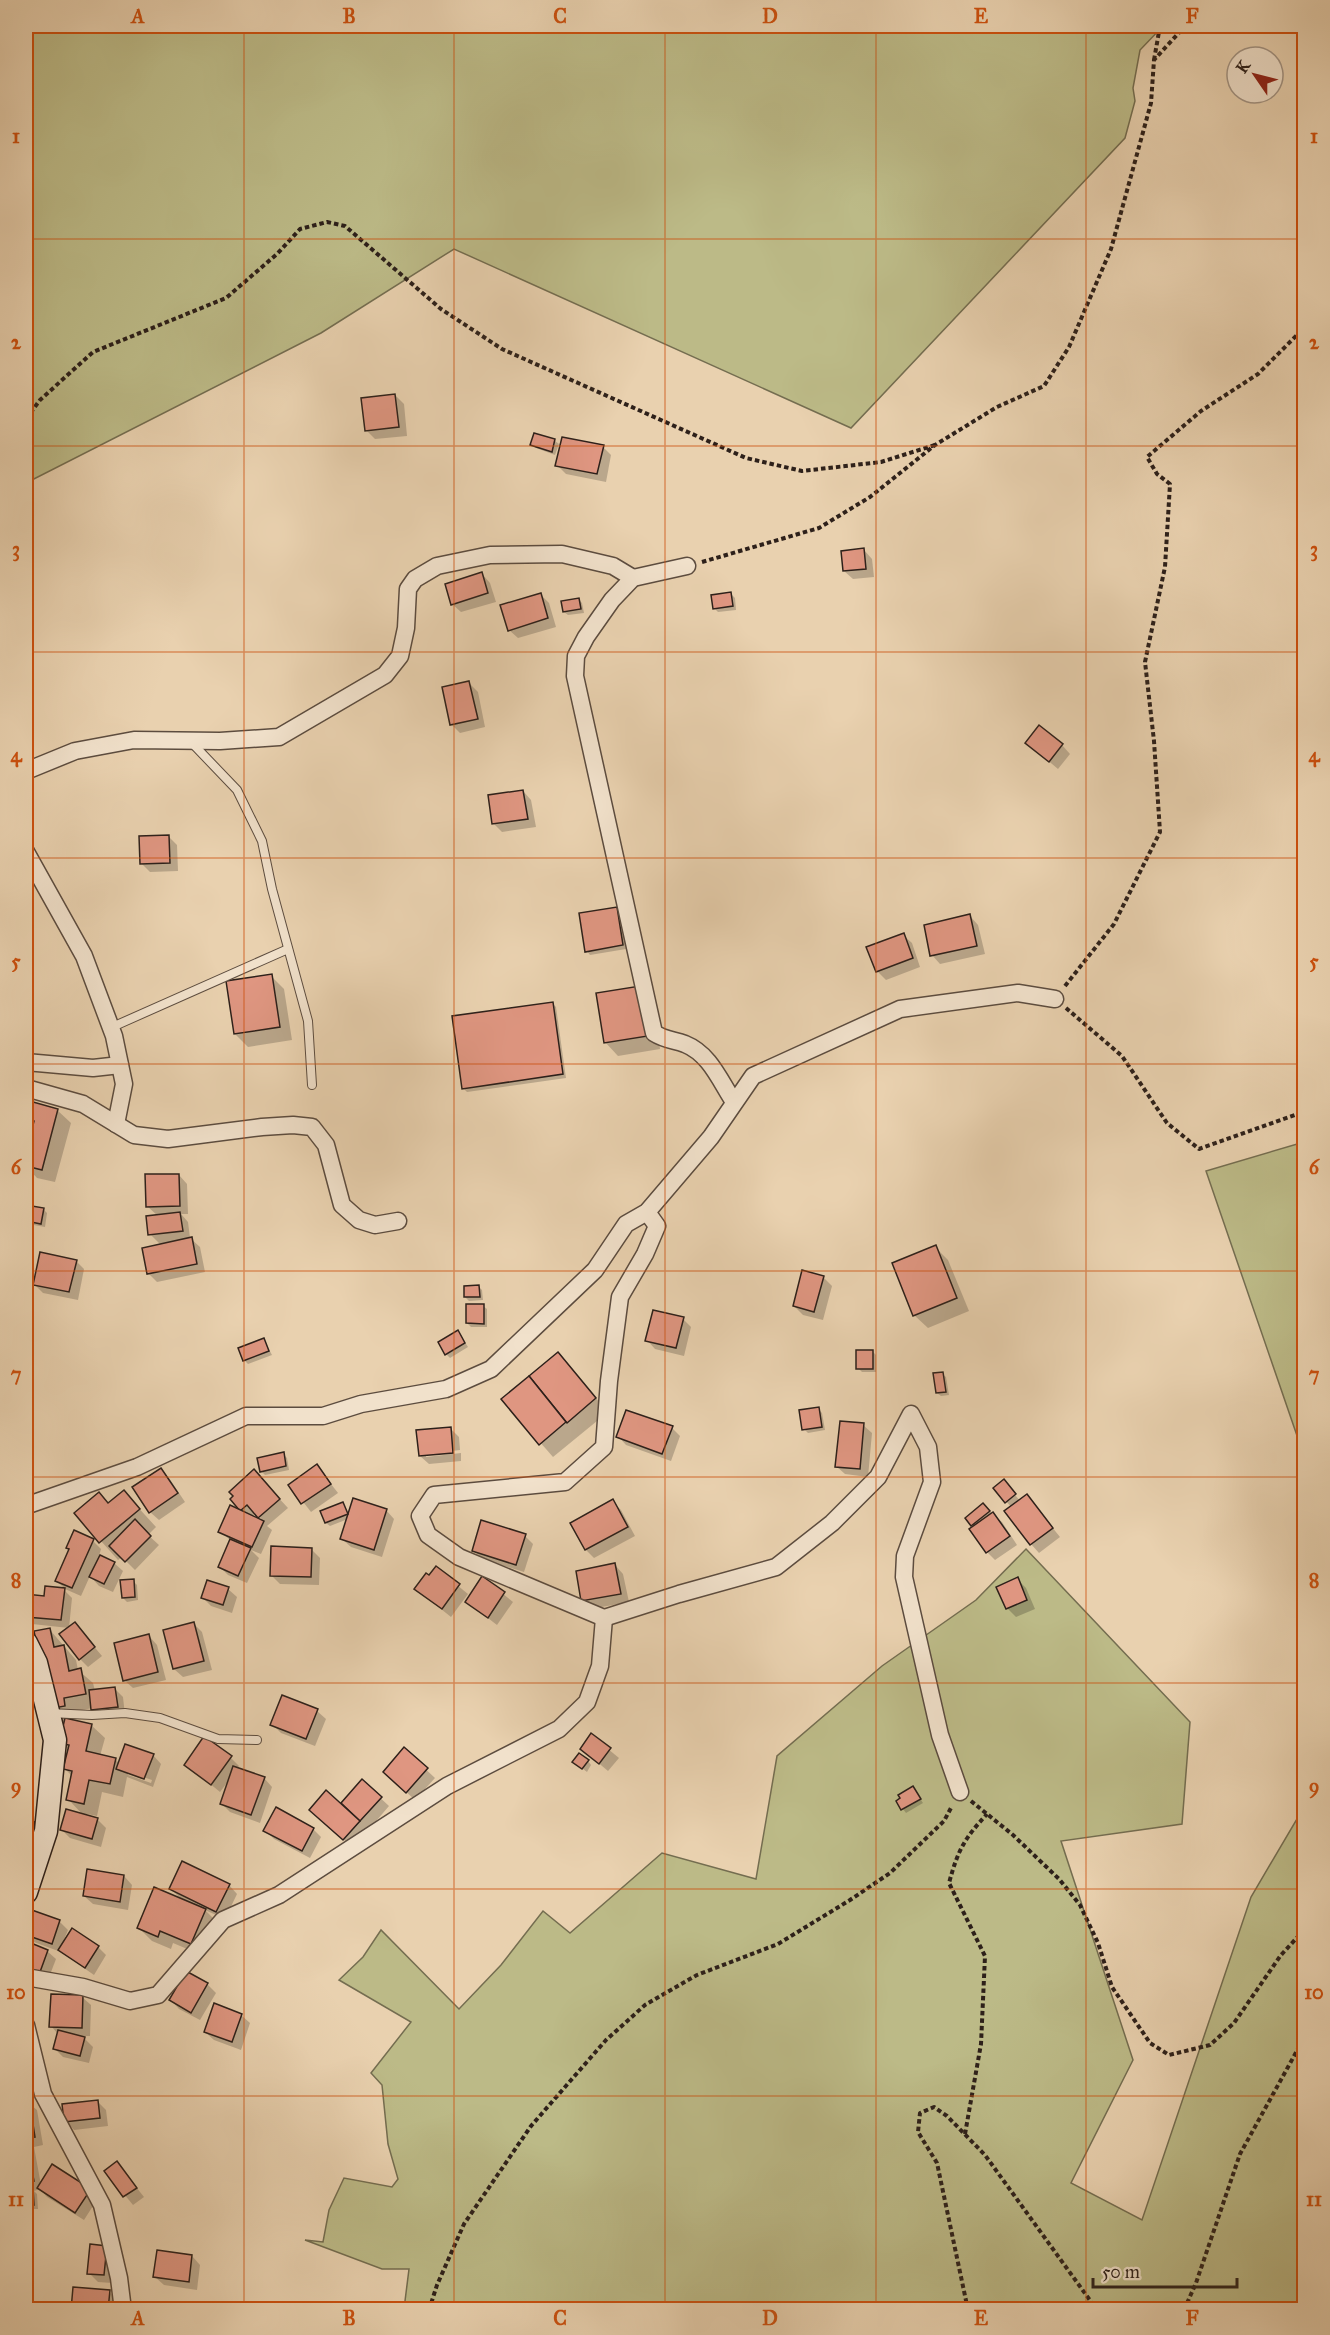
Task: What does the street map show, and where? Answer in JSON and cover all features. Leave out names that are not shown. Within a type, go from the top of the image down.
[{"type":"street","points":[[26,771],[75,751],[134,740],[279,737],[385,675],[400,656],[406,628],[408,589],[415,579],[437,566],[490,555],[562,554],[613,566],[633,578]]},
{"type":"street","points":[[687,566],[633,578],[612,600],[586,637],[576,656],[575,676],[654,1033],[664,1039],[685,1044],[705,1056],[734,1102]]},
{"type":"street","points":[[26,852],[84,956],[110,1028],[124,1084],[116,1124]]},
{"type":"street","points":[[26,1502],[31,1504],[137,1467],[246,1416],[323,1416],[361,1404],[446,1389],[491,1369],[595,1270],[626,1224],[647,1212],[711,1137],[753,1076],[900,1009],[1018,993],[1055,999]]},
{"type":"street","points":[[26,1062],[93,1068],[120,1065]]},
{"type":"street","points":[[26,1088],[83,1104],[135,1135],[168,1138],[262,1127],[292,1125],[312,1127],[326,1145],[342,1205],[359,1220],[375,1225],[398,1221]]},
{"type":"street","points":[[647,1212],[657,1226],[645,1254],[620,1297],[609,1381],[604,1447],[565,1482],[434,1495],[420,1516],[428,1535],[459,1557],[604,1618],[776,1567],[832,1524],[878,1477],[911,1414],[928,1447],[932,1482],[905,1556],[904,1577],[940,1735],[960,1792]]},
{"type":"street","points":[[26,1977],[83,1987],[130,2001],[158,1995],[223,1920],[279,1895],[447,1786],[559,1729],[587,1702],[600,1666],[604,1618]]},
{"type":"street","points":[[26,1643],[36,1663],[55,1740],[46,1831],[26,1892]]},
{"type":"street","points":[[26,2025],[43,2094],[102,2205],[119,2278],[123,2310]]},
{"type":"lane","points":[[189,740],[237,790],[262,841],[308,1021],[312,1084]]},
{"type":"lane","points":[[110,1028],[288,949]]},
{"type":"lane","points":[[49,1713],[92,1715],[125,1713],[160,1718],[218,1739],[257,1740]]},
{"type":"path","points":[[687,566],[819,528],[870,497],[935,445],[997,407],[1044,386],[1069,347],[1111,249],[1151,103],[1154,60],[1160,26]]},
{"type":"path","points":[[1154,60],[1185,26]]},
{"type":"path","points":[[26,419],[40,400],[93,352],[226,297],[277,254],[300,229],[327,222],[345,226],[441,309],[502,349],[746,458],[802,471],[881,462],[935,445]]},
{"type":"path","points":[[1305,328],[1258,374],[1201,411],[1147,457],[1157,474],[1170,484],[1165,567],[1145,662],[1154,741],[1160,832],[1114,924],[1055,999],[1122,1056],[1167,1123],[1198,1149],[1295,1115],[1305,1115]]},
{"type":"path","points":[[429,2310],[437,2285],[464,2224],[531,2126],[606,2040],[645,2005],[696,1975],[778,1944],[890,1873],[944,1821],[960,1792],[1059,1879],[1080,1905],[1098,1943],[1112,1987],[1150,2043],[1169,2055],[1210,2045],[1233,2023],[1281,1955],[1305,1930]]},
{"type":"path","points":[[965,2135],[981,2044],[985,1956],[949,1882],[956,1855],[967,1836],[987,1814]]},
{"type":"path","points":[[1184,2310],[1196,2283],[1240,2154],[1305,2038]]},
{"type":"path","points":[[968,2310],[937,2163],[918,2132],[920,2113],[933,2108],[947,2116],[985,2155],[1097,2310]]},
{"type":"shaded area","points":[[26,26],[1163,26],[1140,50],[1133,88],[1135,101],[1125,138],[851,428],[454,249],[321,333],[26,483]]},
{"type":"shaded area","points":[[1304,1142],[1304,1456],[1206,1171]]},
{"type":"shaded area","points":[[1026,1549],[1190,1722],[1182,1824],[1061,1841],[1133,2060],[1071,2183],[1142,2220],[1251,1897],[1304,1807],[1304,2309],[404,2309],[409,2269],[382,2269],[305,2240],[323,2242],[329,2210],[344,2178],[392,2187],[398,2179],[388,2144],[382,2085],[371,2073],[411,2022],[339,1980],[363,1957],[381,1930],[459,2009],[501,1965],[543,1911],[570,1933],[662,1853],[756,1879],[777,1756],[882,1666],[976,1600]]},
{"type":"building","points":[[395,394],[399,427],[365,431],[361,398]]},
{"type":"building","points":[[534,433],[555,439],[552,452],[530,445]]},
{"type":"building","points":[[562,437],[604,445],[597,474],[555,466]]},
{"type":"building","points":[[864,548],[866,569],[843,571],[841,551]]},
{"type":"building","points":[[482,572],[488,593],[451,605],[445,584]]},
{"type":"building","points":[[731,592],[733,606],[713,609],[711,595]]},
{"type":"building","points":[[541,593],[548,618],[508,631],[500,605]]},
{"type":"building","points":[[579,598],[581,609],[563,612],[561,601]]},
{"type":"building","points":[[469,681],[478,719],[450,725],[442,687]]},
{"type":"building","points":[[1039,725],[1063,744],[1049,762],[1025,743]]},
{"type":"building","points":[[523,790],[528,819],[492,824],[488,795]]},
{"type":"building","points":[[169,835],[170,863],[140,864],[139,836]]},
{"type":"building","points":[[617,907],[623,945],[585,952],[579,913]]},
{"type":"building","points":[[970,914],[977,946],[930,956],[924,925]]},
{"type":"building","points":[[904,933],[913,958],[876,972],[866,947]]},
{"type":"building","points":[[272,974],[280,1027],[234,1034],[226,981]]},
{"type":"building","points":[[640,986],[648,1036],[604,1043],[596,993]]},
{"type":"building","points":[[553,1002],[563,1074],[462,1089],[452,1016]]},
{"type":"building","points":[[26,1100],[58,1109],[42,1170],[26,1166],[26,1153],[34,1121],[26,1119]]},
{"type":"building","points":[[145,1174],[179,1174],[180,1206],[146,1207]]},
{"type":"building","points":[[26,1205],[44,1208],[41,1224],[26,1221]]},
{"type":"building","points":[[180,1212],[183,1231],[148,1235],[146,1216]]},
{"type":"building","points":[[192,1237],[197,1264],[147,1274],[142,1248]]},
{"type":"building","points":[[936,1245],[957,1298],[913,1316],[892,1263]]},
{"type":"building","points":[[40,1252],[77,1260],[69,1292],[33,1285]]},
{"type":"building","points":[[802,1270],[824,1276],[814,1312],[793,1306]]},
{"type":"building","points":[[479,1285],[480,1297],[464,1297],[464,1286]]},
{"type":"building","points":[[466,1304],[484,1304],[484,1324],[466,1323]]},
{"type":"building","points":[[653,1310],[684,1317],[676,1348],[645,1341]]},
{"type":"building","points":[[458,1330],[465,1343],[445,1355],[438,1342]]},
{"type":"building","points":[[264,1338],[269,1351],[243,1361],[238,1348]]},
{"type":"building","points":[[856,1350],[873,1350],[873,1369],[856,1369]]},
{"type":"building","points":[[558,1352],[596,1398],[567,1423],[529,1376]]},
{"type":"building","points":[[943,1372],[946,1392],[936,1393],[933,1373]]},
{"type":"building","points":[[529,1376],[566,1422],[539,1445],[501,1399]]},
{"type":"building","points":[[819,1407],[822,1427],[802,1430],[799,1410]]},
{"type":"building","points":[[626,1410],[673,1426],[662,1454],[616,1437]]},
{"type":"building","points":[[840,1421],[864,1423],[860,1469],[835,1467]]},
{"type":"building","points":[[451,1427],[453,1453],[419,1456],[416,1430]]},
{"type":"building","points":[[284,1452],[286,1466],[260,1472],[257,1458]]},
{"type":"building","points":[[317,1464],[331,1484],[301,1504],[288,1485]]},
{"type":"building","points":[[161,1468],[178,1493],[149,1513],[132,1487]]},
{"type":"building","points":[[254,1469],[280,1499],[258,1518],[247,1505],[240,1511],[230,1499],[233,1496],[229,1492]]},
{"type":"building","points":[[1004,1479],[1016,1494],[1005,1503],[993,1488]]},
{"type":"building","points":[[124,1490],[140,1509],[99,1543],[74,1513],[99,1492],[108,1503]]},
{"type":"building","points":[[1027,1494],[1053,1528],[1030,1545],[1004,1511]]},
{"type":"building","points":[[353,1498],[387,1509],[374,1550],[340,1539]]},
{"type":"building","points":[[613,1499],[628,1527],[585,1550],[570,1523]]},
{"type":"building","points":[[343,1502],[348,1514],[325,1523],[320,1511]]},
{"type":"building","points":[[983,1503],[990,1511],[971,1526],[965,1518]]},
{"type":"building","points":[[230,1505],[264,1521],[252,1547],[218,1532]]},
{"type":"building","points":[[993,1512],[1010,1536],[986,1553],[969,1529]]},
{"type":"building","points":[[135,1519],[151,1536],[125,1562],[109,1546]]},
{"type":"building","points":[[481,1520],[526,1534],[516,1565],[472,1551]]},
{"type":"building","points":[[74,1530],[94,1539],[72,1588],[55,1581],[69,1549],[66,1548]]},
{"type":"building","points":[[230,1539],[251,1548],[238,1576],[218,1567]]},
{"type":"building","points":[[271,1546],[312,1548],[311,1577],[270,1576]]},
{"type":"building","points":[[100,1555],[115,1562],[104,1584],[89,1577]]},
{"type":"building","points":[[615,1563],[621,1594],[581,1601],[576,1571]]},
{"type":"building","points":[[436,1566],[460,1584],[442,1609],[414,1589],[426,1573],[429,1575]]},
{"type":"building","points":[[482,1576],[505,1592],[488,1618],[465,1602]]},
{"type":"building","points":[[1018,1577],[1027,1600],[1006,1609],[996,1587]]},
{"type":"building","points":[[134,1579],[135,1597],[122,1598],[120,1580]]},
{"type":"building","points":[[207,1580],[229,1587],[223,1605],[201,1598]]},
{"type":"building","points":[[45,1586],[65,1588],[61,1620],[26,1617],[26,1594],[44,1596]]},
{"type":"building","points":[[75,1622],[95,1647],[79,1660],[59,1634]]},
{"type":"building","points":[[194,1622],[204,1661],[173,1669],[163,1630]]},
{"type":"building","points":[[50,1628],[54,1647],[64,1645],[69,1671],[81,1668],[86,1694],[64,1698],[65,1706],[49,1709],[34,1631]]},
{"type":"building","points":[[149,1634],[158,1672],[123,1681],[114,1643]]},
{"type":"building","points":[[115,1687],[118,1707],[91,1710],[89,1690]]},
{"type":"building","points":[[282,1695],[318,1709],[306,1739],[270,1725]]},
{"type":"building","points":[[65,1718],[92,1724],[86,1751],[116,1758],[110,1784],[89,1780],[84,1804],[66,1800],[72,1771],[63,1769],[69,1745],[59,1743]]},
{"type":"building","points":[[591,1733],[611,1748],[599,1764],[580,1749]]},
{"type":"building","points":[[204,1736],[232,1756],[211,1785],[184,1765]]},
{"type":"building","points":[[125,1744],[154,1754],[144,1779],[116,1769]]},
{"type":"building","points":[[404,1747],[428,1768],[406,1793],[383,1772]]},
{"type":"building","points":[[579,1753],[589,1760],[582,1769],[572,1762]]},
{"type":"building","points":[[233,1766],[265,1777],[251,1815],[220,1804]]},
{"type":"building","points":[[362,1779],[382,1797],[360,1821],[341,1803]]},
{"type":"building","points":[[913,1786],[921,1799],[901,1810],[896,1801],[900,1798],[898,1795]]},
{"type":"building","points":[[326,1790],[360,1821],[343,1840],[309,1810]]},
{"type":"building","points":[[276,1807],[314,1828],[302,1851],[263,1831]]},
{"type":"building","points":[[66,1809],[98,1818],[92,1839],[60,1830]]},
{"type":"building","points":[[26,1821],[35,1822],[30,1845],[26,1844]]},
{"type":"building","points":[[182,1861],[230,1884],[216,1912],[169,1889]]},
{"type":"building","points":[[87,1869],[124,1875],[120,1902],[83,1896]]},
{"type":"building","points":[[154,1887],[206,1909],[191,1944],[160,1931],[158,1937],[137,1928]]},
{"type":"building","points":[[29,1909],[60,1920],[52,1944],[26,1935],[26,1918]]},
{"type":"building","points":[[72,1928],[99,1946],[85,1968],[58,1950]]},
{"type":"building","points":[[26,1941],[48,1950],[40,1972],[26,1967]]},
{"type":"building","points":[[186,1971],[208,1983],[191,2013],[169,2000]]},
{"type":"building","points":[[51,1994],[83,1995],[82,2028],[49,2027]]},
{"type":"building","points":[[214,2003],[242,2014],[232,2042],[204,2032]]},
{"type":"building","points":[[58,2030],[85,2037],[80,2056],[53,2049]]},
{"type":"building","points":[[29,2099],[35,2137],[26,2138],[26,2100]]},
{"type":"building","points":[[98,2100],[100,2118],[64,2122],[62,2104]]},
{"type":"building","points":[[26,2138],[34,2181],[26,2182]]},
{"type":"building","points":[[117,2161],[137,2188],[123,2197],[104,2171]]},
{"type":"building","points":[[52,2164],[91,2189],[75,2213],[37,2188]]},
{"type":"building","points":[[33,2188],[34,2205],[26,2206],[26,2189]]},
{"type":"building","points":[[90,2244],[107,2246],[104,2275],[87,2274]]},
{"type":"building","points":[[157,2250],[192,2255],[189,2282],[153,2277]]},
{"type":"building","points":[[73,2287],[110,2290],[108,2310],[71,2310]]},
{"type":"building","points":[[186,2307],[186,2310],[145,2310],[145,2308]]}]
